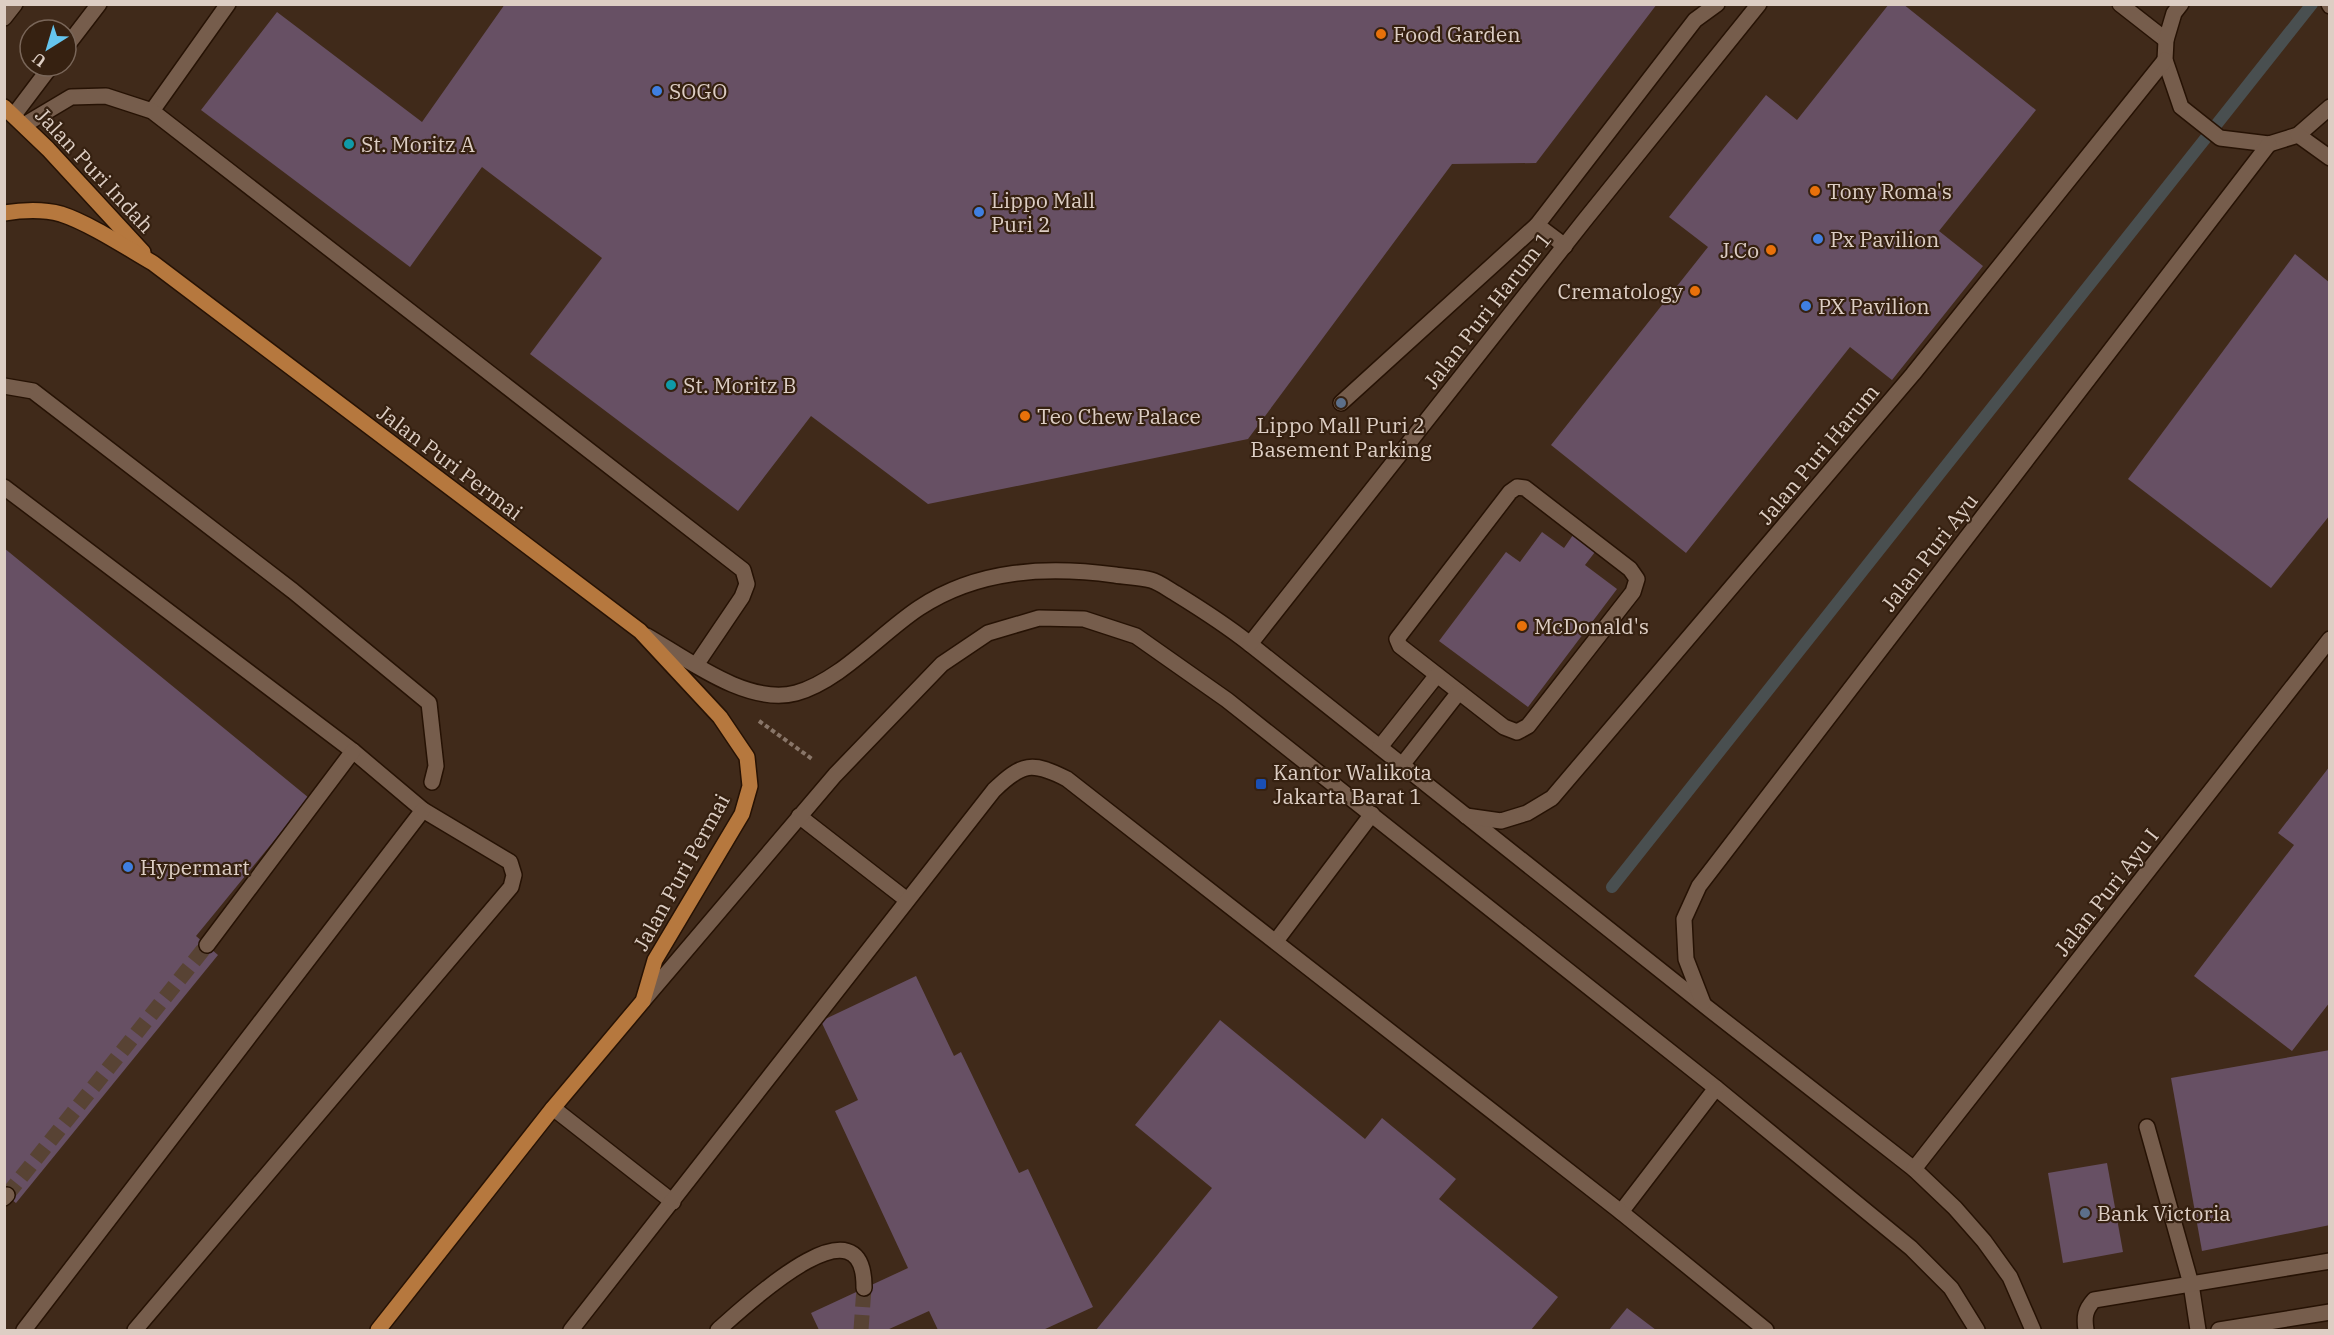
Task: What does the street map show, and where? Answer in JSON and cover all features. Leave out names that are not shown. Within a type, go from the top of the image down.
[{"type":"main road","name":"Jalan Puri Indah","points":[[14,115],[153,263]]},
{"type":"main road","points":[[4,213],[28,210],[61,214],[153,263]]},
{"type":"main road","name":"Jalan Puri Permai","points":[[153,263],[640,632],[720,717],[747,757],[750,786],[742,814],[655,960],[643,1001],[553,1108],[378,1330]]},
{"type":"street","points":[[4,18],[15,4]]},
{"type":"street","points":[[78,31],[99,4]]},
{"type":"street","points":[[153,111],[228,4]]},
{"type":"street","points":[[1341,403],[1537,225],[1695,20],[1717,4]]},
{"type":"street","name":"Jalan Puri Harum 1","points":[[1250,644],[1760,4]]},
{"type":"street","points":[[2120,4],[2166,40]]},
{"type":"street","points":[[2181,4],[2175,13],[2166,40],[2165,60],[2181,107],[2220,138],[2269,144],[2298,135],[2330,107]]},
{"type":"street","name":"Jalan Puri Harum","points":[[1466,816],[1501,821],[1527,813],[1552,798],[1913,374],[2165,60]]},
{"type":"street","points":[[14,115],[42,78]]},
{"type":"street","points":[[14,115],[71,97],[106,96],[153,111],[743,570],[747,584],[742,597],[696,665]]},
{"type":"street","points":[[2298,135],[2330,158]]},
{"type":"street","name":"Jalan Puri Ayu","points":[[1704,1005],[1686,959],[1684,919],[1699,886],[2269,144]]},
{"type":"street","points":[[1537,225],[1565,246]]},
{"type":"street","points":[[4,386],[33,391],[293,591],[429,704],[436,766],[432,782]]},
{"type":"street","points":[[4,487],[354,751],[423,810],[510,862],[514,875],[511,887],[135,1330]]},
{"type":"street","points":[[1517,487],[1525,488],[1630,569],[1637,579],[1633,592],[1528,726],[1517,732],[1504,727],[1459,692],[1400,646],[1397,639],[1510,492],[1517,487]]},
{"type":"street","points":[[640,632],[739,688],[769,694],[796,693],[832,676],[920,607],[958,587],[998,574],[1051,570],[1152,580],[1212,615],[1250,644],[1914,1169],[1955,1208],[1984,1241],[2010,1277],[2033,1330]]},
{"type":"street","points":[[643,1001],[834,775],[942,664],[988,633],[1039,618],[1084,619],[1136,636],[1227,700],[1372,814],[1716,1088],[1911,1248],[1951,1288],[1977,1330]]},
{"type":"street","name":"Jalan Puri Ayu I","points":[[1914,1169],[2330,639]]},
{"type":"street","points":[[1380,747],[1437,675]]},
{"type":"street","points":[[1402,765],[1459,692]]},
{"type":"street","points":[[207,945],[354,751]]},
{"type":"street","points":[[571,1330],[1002,782],[1011,774],[1028,766],[1046,768],[1067,779],[1621,1212],[1767,1330]]},
{"type":"street","points":[[24,1330],[423,810]]},
{"type":"street","points":[[1276,941],[1320,886],[1372,814]]},
{"type":"street","points":[[799,816],[907,900]]},
{"type":"street","points":[[1621,1212],[1716,1088]]},
{"type":"street","points":[[553,1108],[673,1202]]},
{"type":"street","points":[[2147,1127],[2191,1284],[2198,1330]]},
{"type":"street","points":[[718,1330],[802,1263],[824,1252],[845,1250],[858,1258],[864,1273],[864,1288]]},
{"type":"street","points":[[2086,1330],[2084,1318],[2087,1307],[2094,1300],[2330,1261]]},
{"type":"street","points":[[2219,1330],[2330,1312]]},
{"type":"path","points":[[720,717],[732,702],[834,775]]},
{"type":"building","name":"Lippo Mall Puri 2","points":[[505,4],[1657,4],[1536,163],[1452,164],[1248,439],[928,504],[811,416],[738,511],[530,354],[602,258],[482,167],[410,267],[201,110],[277,12],[422,122]]},
{"type":"building","name":"PX Pavilion","points":[[1889,4],[1903,4],[2036,110],[1939,231],[1983,266],[1892,380],[1850,347],[1686,553],[1551,445],[1708,247],[1669,217],[1766,95],[1797,120]]},
{"type":"building","points":[[2295,254],[2330,283],[2330,515],[2271,588],[2128,479]]},
{"type":"building","points":[[1542,532],[1564,548],[1573,535],[1595,552],[1585,565],[1617,589],[1528,707],[1439,641],[1506,552],[1520,562]]},
{"type":"building","name":"Hypermart","points":[[4,548],[309,798],[196,936],[218,955],[16,1203],[4,1194]]},
{"type":"building","points":[[2330,766],[2330,1002],[2292,1051],[2194,976],[2294,845],[2278,833]]},
{"type":"building","points":[[916,976],[954,1056],[961,1052],[1019,1173],[1028,1169],[1093,1307],[1043,1330],[938,1330],[929,1311],[887,1330],[819,1330],[811,1313],[908,1268],[835,1111],[858,1100],[821,1021]]},
{"type":"building","points":[[1220,1020],[1365,1139],[1382,1118],[1456,1179],[1439,1199],[1558,1297],[1531,1330],[1096,1330],[1212,1188],[1135,1125]]},
{"type":"building","points":[[2330,1050],[2330,1225],[2202,1251],[2171,1078]]},
{"type":"building","name":"Bank Victoria","points":[[2107,1163],[2123,1252],[2063,1263],[2048,1173]]},
{"type":"building","points":[[1627,1308],[1656,1330],[1609,1330]]},
{"type":"waterway","points":[[1612,887],[2312,4]]},
{"type":"tunnel","points":[[7,1195],[207,945]]},
{"type":"tunnel","points":[[861,1330],[864,1288]]},
{"type":"place","name":"Food Garden","points":[[1381,34]]},
{"type":"place","name":"SOGO","points":[[657,91]]},
{"type":"place","name":"St. Moritz A","points":[[349,144]]},
{"type":"place","name":"Tony Roma's","points":[[1815,191]]},
{"type":"place","name":"Lippo Mall Puri 2","points":[[979,212]]},
{"type":"place","name":"Px Pavilion","points":[[1818,239]]},
{"type":"place","name":"J.Co","points":[[1771,250]]},
{"type":"place","name":"Crematology","points":[[1695,291]]},
{"type":"place","name":"PX Pavilion","points":[[1806,306]]},
{"type":"place","name":"St. Moritz B","points":[[671,385]]},
{"type":"place","name":"Lippo Mall Puri 2 Basement Parking","points":[[1341,403]]},
{"type":"place","name":"Teo Chew Palace","points":[[1025,416]]},
{"type":"place","name":"McDonald's","points":[[1522,626]]},
{"type":"place","name":"Kantor Walikota Jakarta Barat 1","points":[[1261,784]]},
{"type":"place","name":"Hypermart","points":[[128,867]]},
{"type":"place","name":"Bank Victoria","points":[[2085,1213]]}]
